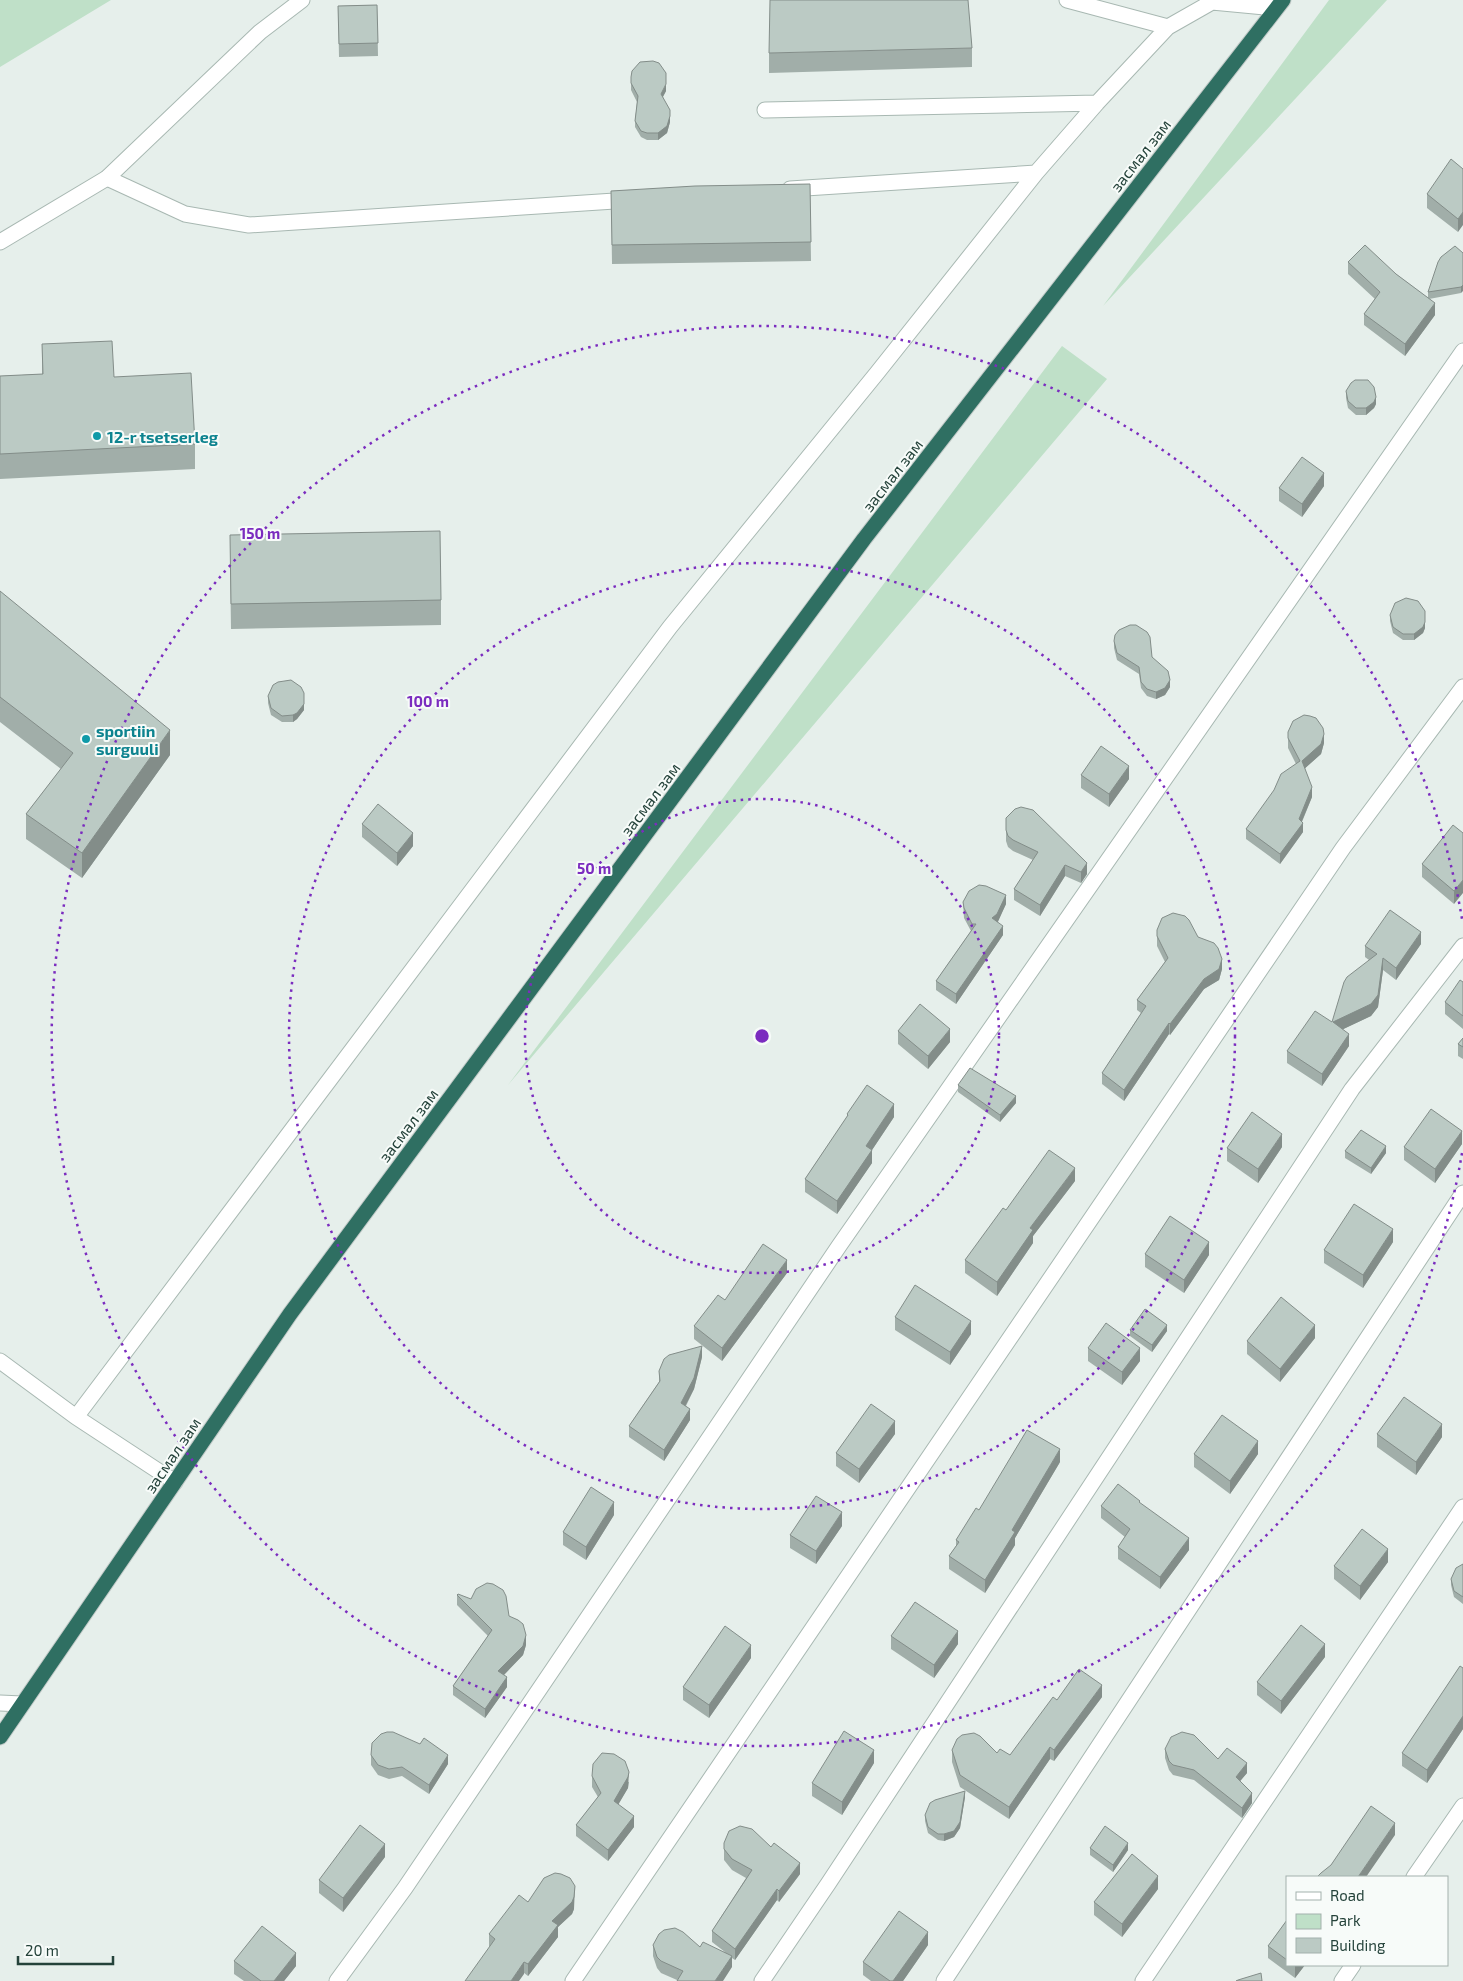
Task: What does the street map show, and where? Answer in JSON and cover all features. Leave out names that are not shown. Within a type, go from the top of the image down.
[{"type":"highway","name":"засмал зам","points":[[0,1737],[290,1314],[864,539],[1280,4]]},
{"type":"street","points":[[0,242],[107,178],[260,32],[302,0]]},
{"type":"street","points":[[1067,0],[1168,27]]},
{"type":"street","points":[[76,1417],[670,627],[877,373],[1036,173],[1097,103],[1168,27],[1212,2],[1280,4]]},
{"type":"street","points":[[765,110],[1097,103]]},
{"type":"street","points":[[777,190],[1036,173]]},
{"type":"street","points":[[107,178],[185,214],[249,225],[647,198]]},
{"type":"street","points":[[336,1981],[405,1888],[839,1246],[1463,351]]},
{"type":"street","points":[[573,1981],[1343,848],[1463,687]]},
{"type":"street","points":[[762,1981],[828,1884],[1352,1089],[1463,946]]},
{"type":"street","points":[[944,1981],[1463,1194]]},
{"type":"street","points":[[0,1361],[76,1417],[175,1482]]},
{"type":"street","points":[[1143,1981],[1463,1507]]},
{"type":"street","points":[[0,1703],[22,1704]]},
{"type":"street","points":[[1415,1876],[1463,1806]]},
{"type":"street","points":[[1342,1981],[1352,1966]]},
{"type":"green space","points":[[0,0],[111,0],[0,67]]},
{"type":"green space","points":[[1329,0],[1387,0],[1103,306]]},
{"type":"green space","points":[[1062,346],[1107,379],[508,1085]]},
{"type":"building","points":[[770,0],[968,0],[972,48],[769,53]]},
{"type":"building","points":[[377,5],[378,43],[339,44],[338,6]]},
{"type":"building","points":[[653,61],[659,63],[666,73],[666,84],[661,94],[670,110],[670,116],[667,126],[658,133],[647,133],[641,131],[635,121],[638,96],[631,83],[631,77],[632,71],[640,62]]},
{"type":"building","points":[[1451,159],[1463,169],[1463,212],[1458,219],[1427,194]]},
{"type":"building","points":[[810,184],[811,242],[612,245],[611,191],[695,186]]},
{"type":"building","points":[[1365,245],[1396,274],[1435,303],[1405,344],[1364,314],[1380,292],[1348,262]]},
{"type":"building","points":[[1455,246],[1463,253],[1463,285],[1461,287],[1428,292],[1438,262],[1441,257]]},
{"type":"building","name":"12-r tsetserleg","points":[[112,341],[114,377],[191,373],[195,444],[0,454],[0,376],[43,374],[42,344]]},
{"type":"building","points":[[1355,380],[1368,380],[1374,387],[1376,397],[1374,402],[1366,408],[1356,408],[1348,401],[1346,391]]},
{"type":"building","points":[[1302,457],[1324,473],[1302,504],[1279,488]]},
{"type":"building","points":[[440,531],[441,600],[231,604],[230,535]]},
{"type":"building","name":"sportiin surguuli","points":[[0,591],[170,730],[82,853],[26,814],[73,753],[0,697]]},
{"type":"building","points":[[1406,598],[1418,601],[1425,611],[1423,627],[1414,634],[1403,634],[1393,627],[1390,615],[1395,603]]},
{"type":"building","points":[[1130,625],[1136,625],[1147,632],[1150,637],[1152,657],[1168,671],[1170,680],[1165,688],[1156,692],[1147,689],[1141,682],[1139,667],[1117,653],[1114,641],[1115,635],[1119,630]]},
{"type":"building","points":[[291,680],[301,687],[304,693],[304,704],[297,713],[282,716],[271,708],[268,696],[273,685],[278,682]]},
{"type":"building","points":[[1304,715],[1316,718],[1323,728],[1324,734],[1321,744],[1302,761],[1312,787],[1299,819],[1303,823],[1280,854],[1246,829],[1274,790],[1281,774],[1300,761],[1288,738],[1288,732],[1293,721]]},
{"type":"building","points":[[1101,746],[1129,766],[1109,794],[1081,775]]},
{"type":"building","points":[[378,804],[413,833],[397,853],[362,824]]},
{"type":"building","points":[[1021,807],[1033,810],[1087,863],[1081,872],[1065,865],[1040,905],[1014,889],[1038,852],[1008,836],[1006,818],[1015,809]]},
{"type":"building","points":[[1453,825],[1463,833],[1463,880],[1454,891],[1422,864]]},
{"type":"building","points":[[979,885],[1006,895],[997,914],[992,918],[1003,926],[956,994],[936,981],[976,924],[972,924],[963,902],[969,891]]},
{"type":"building","points":[[1390,910],[1421,932],[1396,968],[1383,958],[1378,995],[1371,1004],[1333,1022],[1349,1034],[1322,1074],[1287,1051],[1315,1011],[1332,1022],[1347,977],[1377,954],[1365,946]]},
{"type":"building","points":[[1173,913],[1185,916],[1198,937],[1214,943],[1222,959],[1219,969],[1204,979],[1169,1023],[1124,1090],[1102,1073],[1146,1006],[1137,1000],[1168,958],[1157,936],[1157,930],[1162,918]]},
{"type":"building","points":[[1460,980],[1463,982],[1463,1016],[1445,1002]]},
{"type":"building","points":[[920,1004],[950,1029],[928,1056],[898,1031]]},
{"type":"building","points":[[1463,1038],[1463,1047],[1458,1044]]},
{"type":"building","points":[[970,1068],[1016,1096],[1000,1115],[958,1085]]},
{"type":"building","points":[[867,1085],[894,1104],[866,1146],[872,1150],[837,1201],[805,1179]]},
{"type":"building","points":[[1431,1109],[1462,1131],[1435,1169],[1404,1147]]},
{"type":"building","points":[[1252,1112],[1282,1134],[1258,1169],[1227,1148]]},
{"type":"building","points":[[1361,1130],[1386,1146],[1371,1168],[1345,1151]]},
{"type":"building","points":[[1049,1150],[1075,1168],[1030,1228],[1033,1230],[997,1282],[965,1260],[1003,1208],[1006,1210]]},
{"type":"building","points":[[1354,1204],[1393,1229],[1363,1275],[1324,1250]]},
{"type":"building","points":[[1170,1216],[1209,1242],[1184,1280],[1145,1254]]},
{"type":"building","points":[[763,1244],[787,1260],[722,1348],[694,1326],[718,1295],[725,1300]]},
{"type":"building","points":[[915,1285],[971,1321],[950,1352],[895,1317]]},
{"type":"building","points":[[1281,1297],[1315,1325],[1280,1369],[1247,1341]]},
{"type":"building","points":[[1145,1309],[1167,1325],[1152,1345],[1130,1330]]},
{"type":"building","points":[[1106,1323],[1140,1348],[1122,1372],[1088,1348]]},
{"type":"building","points":[[702,1346],[694,1378],[681,1403],[690,1409],[664,1450],[629,1426],[660,1381],[659,1371],[664,1359],[669,1355]]},
{"type":"building","points":[[1404,1397],[1442,1424],[1416,1462],[1377,1434]]},
{"type":"building","points":[[871,1404],[895,1421],[859,1469],[836,1453]]},
{"type":"building","points":[[1222,1415],[1258,1441],[1230,1481],[1194,1454]]},
{"type":"building","points":[[1027,1430],[1060,1449],[1012,1530],[1015,1532],[985,1580],[949,1556],[959,1542],[956,1540],[976,1508],[979,1510]]},
{"type":"building","points":[[1118,1484],[1139,1502],[1189,1538],[1160,1577],[1118,1547],[1130,1529],[1101,1506]]},
{"type":"building","points":[[591,1487],[614,1502],[586,1547],[563,1532]]},
{"type":"building","points":[[816,1496],[842,1512],[816,1551],[790,1535]]},
{"type":"building","points":[[1362,1529],[1388,1549],[1360,1586],[1334,1566]]},
{"type":"building","points":[[1463,1564],[1463,1597],[1454,1591],[1451,1579],[1456,1568]]},
{"type":"building","points":[[487,1583],[503,1590],[506,1596],[509,1616],[523,1624],[526,1635],[523,1646],[498,1671],[507,1677],[485,1709],[453,1686],[492,1630],[457,1595],[471,1599],[476,1589]]},
{"type":"building","points":[[915,1602],[958,1631],[934,1665],[891,1636]]},
{"type":"building","points":[[1301,1625],[1325,1644],[1281,1701],[1257,1682]]},
{"type":"building","points":[[725,1626],[751,1645],[709,1705],[683,1687]]},
{"type":"building","points":[[1460,1666],[1463,1668],[1463,1716],[1427,1770],[1402,1753]]},
{"type":"building","points":[[1079,1669],[1102,1685],[1054,1750],[1050,1747],[1009,1807],[960,1775],[952,1750],[957,1739],[962,1735],[974,1733],[980,1736],[997,1753],[1000,1749],[1010,1755],[1053,1697],[1057,1700]]},
{"type":"building","points":[[844,1731],[874,1750],[842,1802],[812,1783]]},
{"type":"building","points":[[393,1732],[420,1744],[424,1738],[448,1755],[429,1785],[402,1767],[389,1769],[378,1765],[371,1755],[372,1743],[381,1734]]},
{"type":"building","points":[[1182,1732],[1194,1735],[1218,1759],[1227,1748],[1247,1763],[1236,1777],[1252,1793],[1242,1808],[1194,1770],[1173,1765],[1169,1761],[1165,1749],[1171,1737]]},
{"type":"building","points":[[602,1753],[614,1754],[625,1761],[629,1772],[628,1777],[614,1801],[634,1816],[608,1850],[576,1825],[601,1793],[592,1776],[593,1764]]},
{"type":"building","points":[[965,1791],[960,1822],[954,1831],[938,1834],[928,1827],[925,1815],[930,1803]]},
{"type":"building","points":[[1371,1806],[1395,1823],[1359,1876],[1318,1876],[1331,1865]]},
{"type":"building","points":[[360,1825],[385,1844],[343,1898],[319,1880]]},
{"type":"building","points":[[740,1826],[752,1829],[771,1847],[774,1843],[800,1863],[779,1891],[777,1889],[735,1949],[712,1931],[752,1870],[732,1859],[724,1849],[724,1843],[729,1831]]},
{"type":"building","points":[[1105,1826],[1128,1843],[1113,1865],[1090,1848]]},
{"type":"building","points":[[1132,1854],[1158,1876],[1122,1924],[1094,1902]]},
{"type":"building","points":[[555,1873],[570,1878],[575,1886],[574,1897],[572,1902],[552,1921],[558,1925],[528,1964],[524,1962],[511,1981],[465,1981],[495,1939],[489,1934],[519,1895],[528,1902],[544,1878]]},
{"type":"building","points":[[899,1911],[928,1932],[893,1981],[890,1981],[863,1962]]},
{"type":"building","points":[[1286,1921],[1286,1959],[1268,1946]]},
{"type":"building","points":[[262,1926],[296,1953],[274,1981],[261,1981],[234,1961]]},
{"type":"building","points":[[675,1928],[683,1932],[700,1947],[703,1942],[732,1956],[715,1981],[677,1981],[683,1971],[661,1961],[657,1957],[653,1945],[659,1934],[664,1930]]},
{"type":"building","points":[[1261,1973],[1262,1981],[1236,1981],[1238,1980]]},
{"type":"place","name":"12-r tsetserleg","points":[[97,436]]},
{"type":"place","name":"sportiin surguuli","points":[[86,739]]}]
